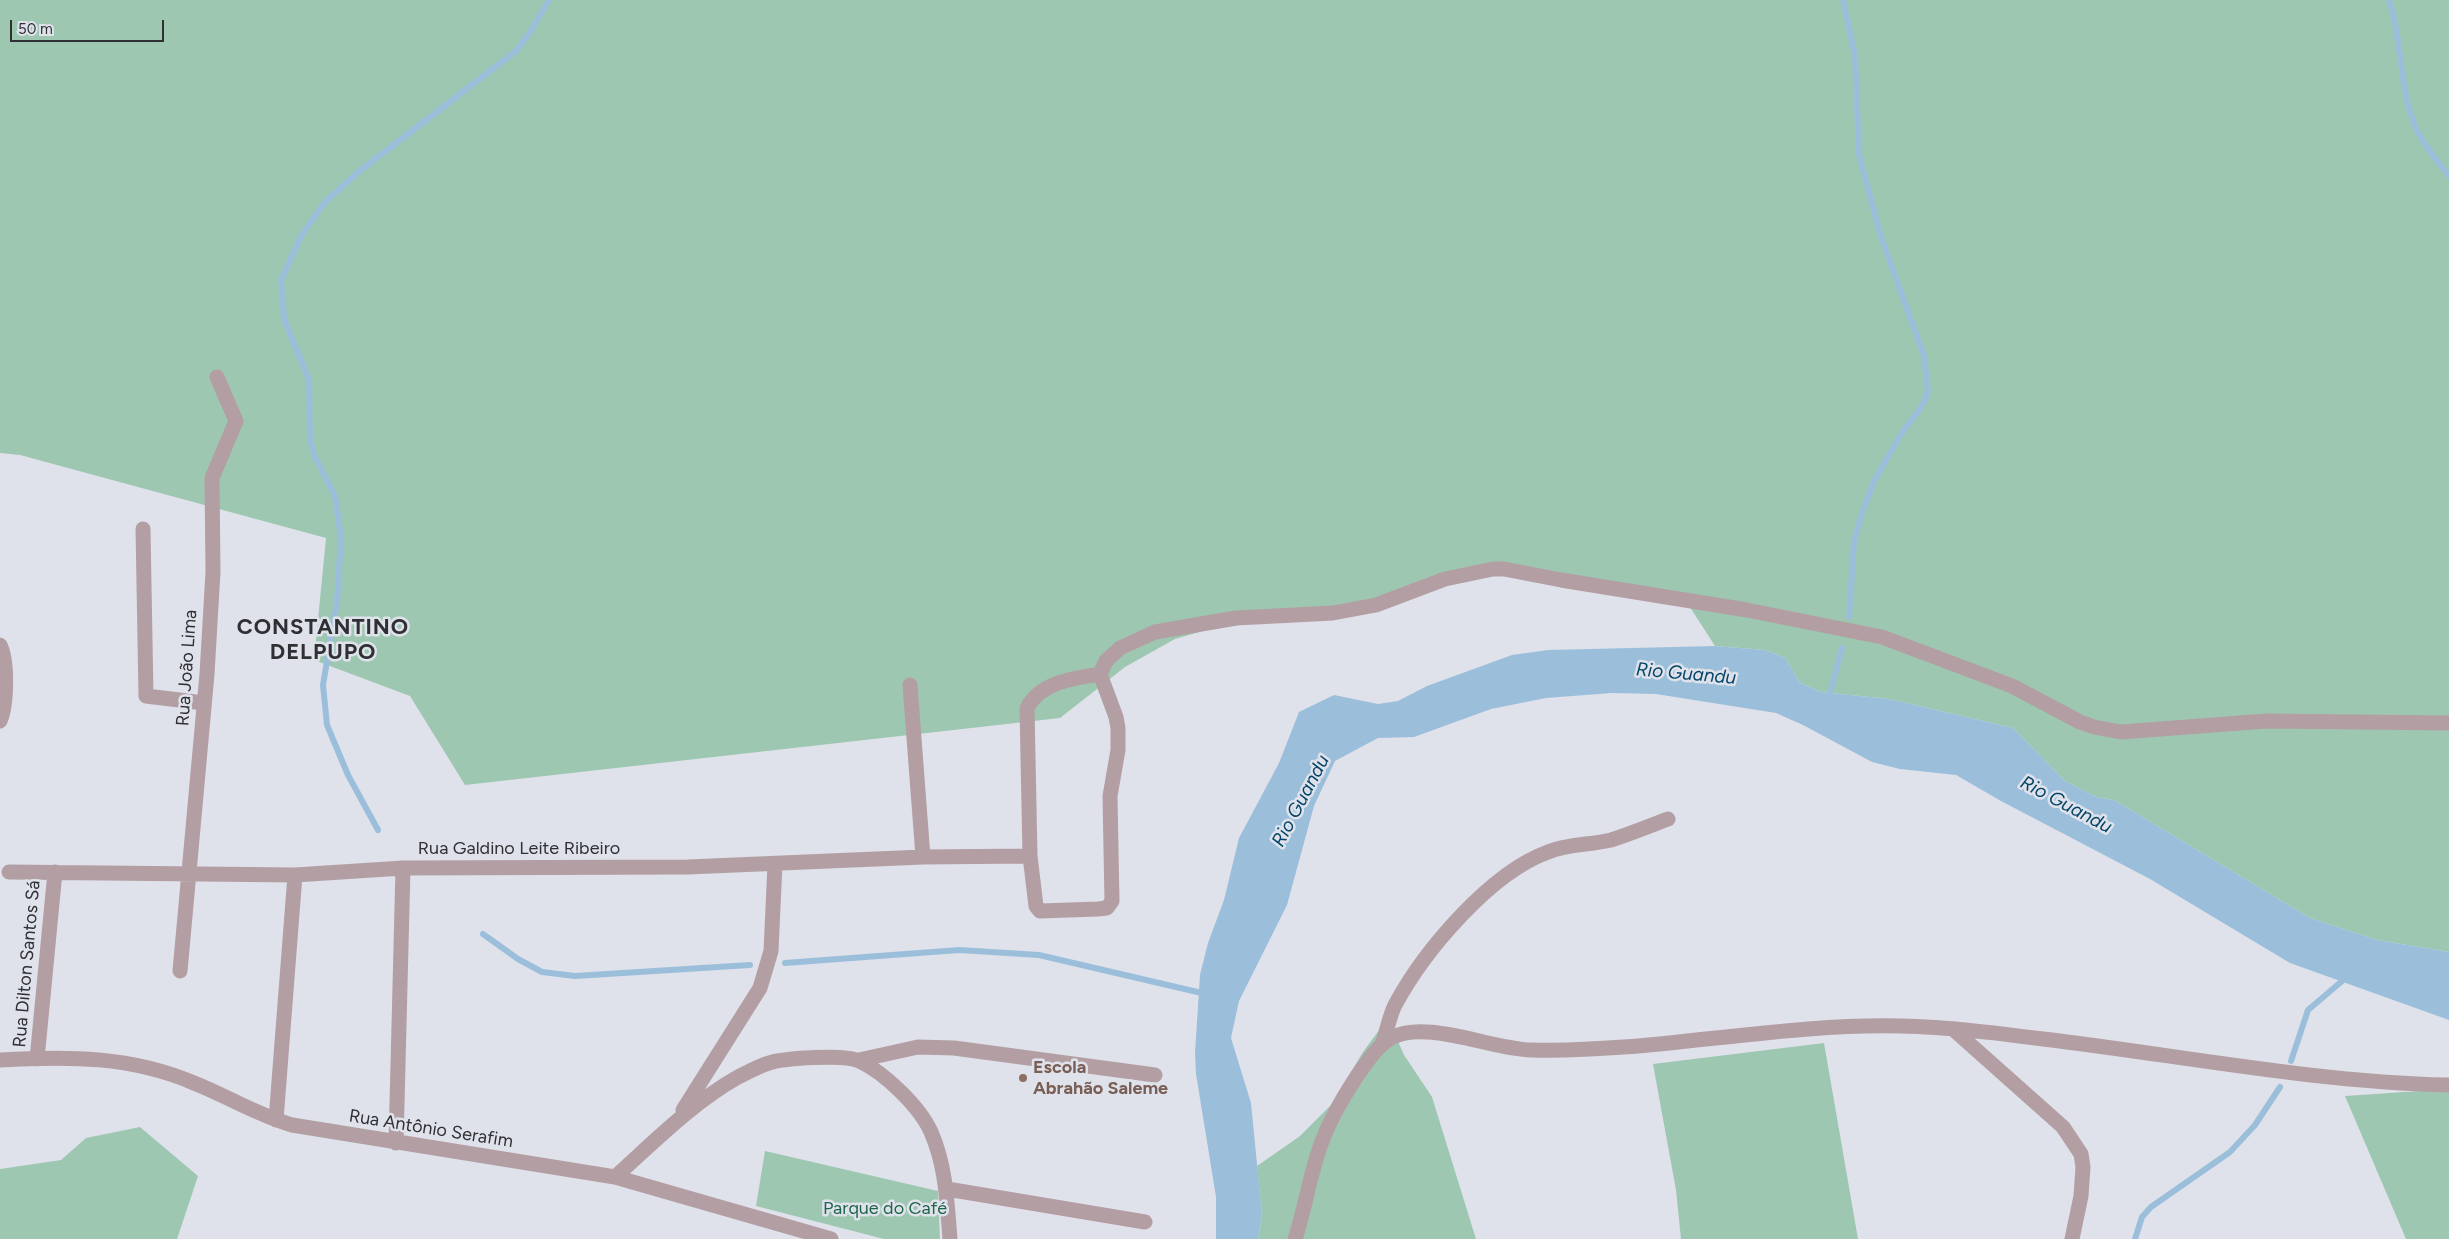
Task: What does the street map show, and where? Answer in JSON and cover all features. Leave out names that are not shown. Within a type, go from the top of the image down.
[{"type":"street","name":"Rua João Lima","points":[[180,971],[187,874],[204,703],[213,572],[212,478],[236,422],[217,377]]},
{"type":"street","points":[[143,530],[146,696],[204,703]]},
{"type":"street","points":[[1100,674],[1068,680],[1048,687],[1034,697],[1027,708],[1030,856],[1036,906],[1040,910],[1098,909],[1106,908],[1111,903],[1110,796],[1118,750],[1118,728],[1116,717],[1100,674],[1106,660],[1120,648],[1155,632],[1212,620],[1312,615],[1376,605],[1445,579],[1493,569],[1504,569],[1747,610],[1882,637],[2012,686],[2080,722],[2121,732],[2266,721],[2449,723]]},
{"type":"street","points":[[0,645],[5,681],[0,721]]},
{"type":"street","points":[[910,685],[923,857]]},
{"type":"street","points":[[1382,1044],[1394,1006],[1412,976],[1449,930],[1482,895],[1513,869],[1548,851],[1611,840],[1668,819]]},
{"type":"street","name":"Rua Galdino Leite Ribeiro","points":[[9,872],[295,875],[403,868],[688,867],[923,857],[1030,856]]},
{"type":"street","points":[[676,1122],[760,988],[772,951],[775,864]]},
{"type":"street","points":[[396,1143],[403,868]]},
{"type":"street","name":"Rua Dilton Santos Sá","points":[[37,1060],[54,872]]},
{"type":"street","points":[[276,1120],[295,875]]},
{"type":"street","points":[[1296,1239],[1322,1139],[1346,1094],[1371,1056],[1382,1044],[1400,1034],[1420,1031],[1529,1050],[1682,1041],[1860,1026],[1903,1026],[2148,1051],[2264,1070],[2372,1082],[2449,1085]]},
{"type":"street","points":[[1954,1030],[2063,1127],[2081,1154],[2083,1167],[2081,1196],[2072,1239]]},
{"type":"street","points":[[615,1177],[710,1094],[740,1076],[770,1062],[822,1058],[859,1060],[918,1047],[954,1048],[1155,1074]]},
{"type":"street","name":"Rua Antônio Serafim","points":[[0,1060],[116,1060],[142,1064],[196,1083],[276,1120],[396,1143],[615,1177],[831,1239]]},
{"type":"street","points":[[859,1060],[896,1088],[922,1116],[939,1156],[946,1190],[950,1239]]},
{"type":"street","points":[[946,1190],[1146,1222]]},
{"type":"green space","points":[[0,0],[2449,0],[2449,952],[2377,940],[2310,918],[2114,800],[2096,797],[2065,781],[2013,728],[1889,699],[1821,692],[1800,683],[1785,658],[1765,650],[1715,646],[1686,601],[1490,568],[1370,603],[1238,621],[1175,639],[1125,667],[1060,718],[465,785],[410,696],[314,660],[326,538],[20,455],[0,453]]},
{"type":"green space","points":[[1388,1018],[1404,1055],[1432,1097],[1476,1239],[1258,1239],[1262,1215],[1257,1166],[1300,1136],[1332,1104],[1363,1052]]},
{"type":"green space","points":[[1824,1043],[1858,1239],[1681,1239],[1676,1190],[1653,1064]]},
{"type":"green space","points":[[2449,1089],[2449,1239],[2406,1239],[2345,1096]]},
{"type":"green space","points":[[140,1127],[198,1176],[177,1239],[0,1239],[0,1169],[61,1160],[86,1138]]},
{"type":"green space","name":"Parque do Café","points":[[765,1151],[938,1191],[940,1239],[884,1239],[756,1206]]},
{"type":"water","name":"Rio Guandu","points":[[1715,646],[1765,650],[1785,658],[1800,683],[1821,692],[1889,699],[2013,728],[2065,781],[2096,797],[2114,800],[2310,918],[2377,940],[2449,952],[2449,1020],[2290,963],[2150,879],[2001,801],[1956,775],[1900,769],[1872,762],[1803,725],[1776,713],[1656,694],[1612,693],[1546,698],[1491,709],[1414,737],[1378,738],[1335,761],[1314,806],[1287,905],[1239,1001],[1231,1038],[1251,1103],[1262,1215],[1258,1239],[1216,1239],[1216,1197],[1196,1074],[1195,1053],[1200,975],[1208,943],[1224,900],[1239,838],[1279,763],[1299,712],[1334,695],[1378,704],[1398,701],[1427,686],[1512,655],[1548,650]]},
{"type":"waterway","points":[[378,830],[348,775],[327,725],[323,685],[337,602],[341,538],[335,496],[314,455],[310,440],[309,380],[284,319],[281,280],[301,236],[325,202],[357,173],[516,51],[549,0]]},
{"type":"waterway","points":[[1843,0],[1855,56],[1859,155],[1881,237],[1924,356],[1928,391],[1923,404],[1900,436],[1874,481],[1861,516],[1854,542],[1849,617]]},
{"type":"waterway","points":[[2389,0],[2396,30],[2405,91],[2413,121],[2424,143],[2449,176]]},
{"type":"waterway","points":[[1828,700],[1842,648]]},
{"type":"waterway","points":[[483,934],[518,959],[542,972],[575,976],[750,965]]},
{"type":"waterway","points":[[785,963],[959,950],[1039,955],[1206,994]]},
{"type":"waterway","points":[[2291,1061],[2308,1010],[2348,976]]},
{"type":"waterway","points":[[2135,1239],[2142,1217],[2151,1207],[2230,1152],[2255,1125],[2280,1087]]},
{"type":"place","name":"Escola Abrahão Saleme","points":[[1023,1078]]},
{"type":"district","name":"CONSTANTINO DELPUPO","points":[[323,640]]}]
